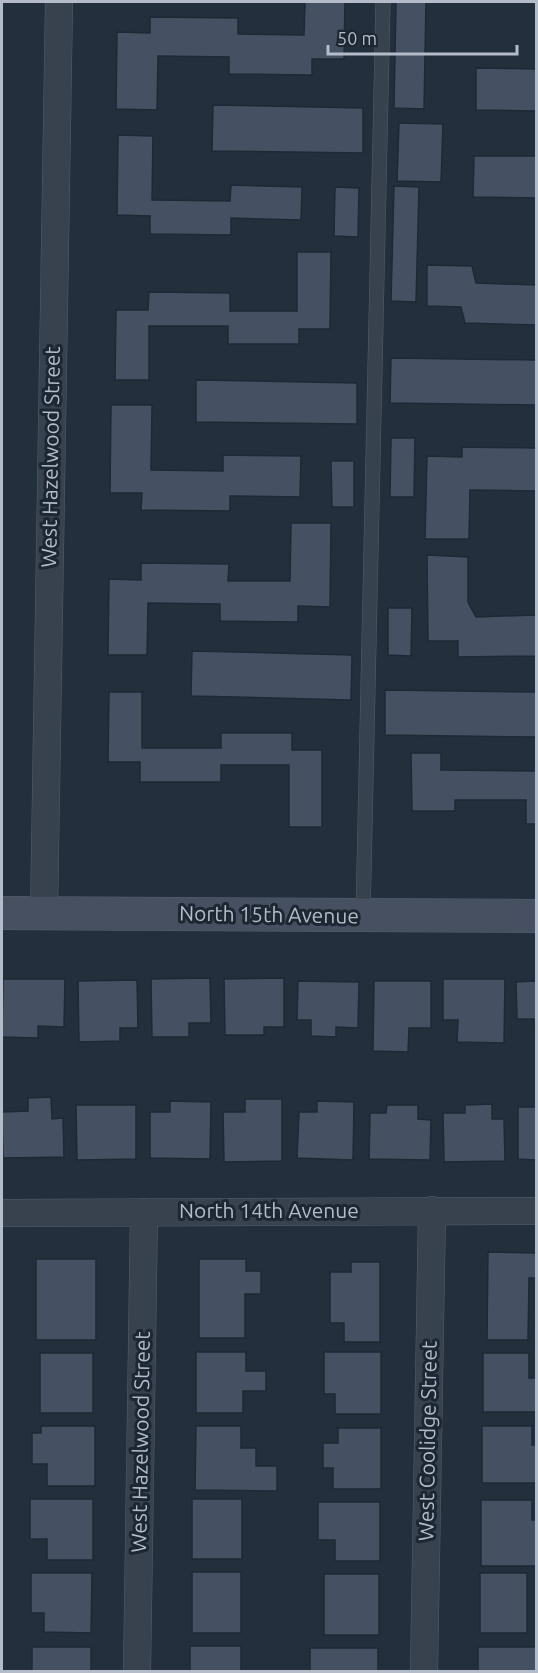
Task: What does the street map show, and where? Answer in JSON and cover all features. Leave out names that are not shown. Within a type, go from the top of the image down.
[{"type":"street","name":"West Hazelwood Street","points":[[44,913],[59,2]]},
{"type":"street","name":"North 15th Avenue","points":[[2,913],[537,916]]},
{"type":"street","name":"West Coolidge Street","points":[[424,1671],[432,1210]]},
{"type":"street","name":"North 14th Avenue","points":[[2,1213],[537,1211]]},
{"type":"street","name":"West Hazelwood Street","points":[[138,1671],[144,1212]]},
{"type":"lane","points":[[363,916],[383,2]]},
{"type":"building","points":[[305,2],[345,2],[344,59],[312,59],[312,75],[229,74],[229,57],[158,56],[157,110],[116,109],[117,32],[150,33],[150,17],[238,18],[238,34],[304,35]]},
{"type":"building","points":[[396,2],[426,2],[424,109],[394,108]]},
{"type":"building","points":[[476,68],[536,69],[536,111],[476,110]]},
{"type":"building","points":[[213,105],[363,108],[363,153],[212,151]]},
{"type":"building","points":[[399,123],[443,124],[441,182],[397,181]]},
{"type":"building","points":[[118,135],[153,136],[152,200],[230,201],[231,185],[302,187],[301,220],[231,218],[231,235],[150,234],[150,216],[117,215]]},
{"type":"building","points":[[474,156],[536,156],[536,198],[473,197]]},
{"type":"building","points":[[394,186],[419,187],[416,302],[391,301]]},
{"type":"building","points":[[335,187],[359,188],[358,237],[334,236]]},
{"type":"building","points":[[297,252],[331,252],[330,329],[299,329],[299,344],[228,344],[228,326],[149,326],[149,380],[115,380],[116,310],[148,310],[149,292],[230,293],[230,311],[297,311]]},
{"type":"building","points":[[427,265],[472,266],[476,283],[536,285],[536,325],[465,323],[461,307],[427,306]]},
{"type":"building","points":[[391,358],[536,360],[536,405],[390,403]]},
{"type":"building","points":[[196,380],[357,383],[357,424],[196,422]]},
{"type":"building","points":[[111,405],[152,405],[151,470],[223,471],[223,455],[301,456],[300,497],[230,496],[230,511],[141,510],[142,493],[110,493]]},
{"type":"building","points":[[391,438],[415,438],[414,497],[390,497]]},
{"type":"building","points":[[462,447],[536,448],[536,491],[470,490],[469,539],[425,539],[427,456],[462,457]]},
{"type":"building","points":[[331,461],[354,461],[354,507],[332,507]]},
{"type":"building","points":[[291,523],[331,523],[330,607],[298,606],[298,622],[220,621],[220,604],[148,603],[147,655],[108,655],[109,579],[141,580],[141,563],[229,564],[228,581],[290,581]]},
{"type":"building","points":[[427,555],[468,557],[468,602],[476,617],[536,615],[536,656],[458,657],[458,641],[428,641]]},
{"type":"building","points":[[388,608],[412,608],[411,656],[388,655]]},
{"type":"building","points":[[192,651],[352,655],[351,700],[191,696]]},
{"type":"building","points":[[385,690],[536,692],[536,737],[385,735]]},
{"type":"building","points":[[109,692],[142,692],[142,748],[221,748],[221,733],[292,733],[292,750],[322,750],[322,827],[289,827],[289,765],[221,765],[221,782],[140,782],[140,762],[108,762]]},
{"type":"building","points":[[411,753],[441,753],[441,770],[536,771],[536,824],[526,824],[526,800],[455,800],[455,811],[412,811]]},
{"type":"building","points":[[210,978],[211,1023],[189,1023],[189,1037],[152,1037],[151,979]]},
{"type":"building","points":[[284,978],[284,1027],[264,1027],[264,1035],[225,1035],[224,979]]},
{"type":"building","points":[[3,979],[65,979],[64,1027],[38,1026],[38,1038],[2,1037]]},
{"type":"building","points":[[443,979],[505,979],[504,1043],[457,1042],[458,1020],[443,1020]]},
{"type":"building","points":[[137,980],[138,1028],[120,1028],[120,1041],[79,1042],[78,981]]},
{"type":"building","points":[[298,981],[359,982],[358,1028],[336,1027],[336,1037],[311,1036],[311,1020],[297,1020]]},
{"type":"building","points":[[374,981],[431,981],[431,1028],[409,1028],[408,1052],[373,1051]]},
{"type":"building","points":[[536,981],[536,1028],[534,1028],[534,1019],[517,1019],[516,982]]},
{"type":"building","points":[[51,1097],[52,1119],[63,1118],[64,1157],[3,1158],[2,1112],[28,1111],[28,1098]]},
{"type":"building","points":[[245,1099],[282,1099],[282,1161],[224,1162],[223,1112],[245,1112]]},
{"type":"building","points":[[170,1101],[211,1102],[210,1159],[150,1158],[150,1112],[170,1112]]},
{"type":"building","points":[[317,1101],[354,1102],[353,1160],[297,1158],[299,1112],[317,1112]]},
{"type":"building","points":[[492,1104],[492,1119],[504,1119],[505,1161],[444,1162],[443,1113],[465,1113],[465,1105]]},
{"type":"building","points":[[76,1105],[136,1105],[136,1159],[77,1160]]},
{"type":"building","points":[[387,1105],[418,1105],[418,1119],[431,1120],[430,1160],[369,1159],[370,1113],[386,1113]]},
{"type":"building","points":[[518,1107],[536,1107],[536,1160],[518,1159]]},
{"type":"building","points":[[488,1252],[536,1253],[536,1278],[529,1278],[528,1340],[487,1340]]},
{"type":"building","points":[[36,1259],[96,1259],[96,1340],[36,1340]]},
{"type":"building","points":[[199,1259],[246,1259],[246,1271],[261,1271],[261,1294],[245,1294],[245,1338],[199,1338]]},
{"type":"building","points":[[351,1262],[380,1262],[380,1342],[344,1342],[344,1323],[330,1323],[330,1272],[351,1272]]},
{"type":"building","points":[[196,1352],[246,1352],[246,1371],[266,1371],[266,1391],[243,1391],[243,1413],[196,1413]]},
{"type":"building","points":[[324,1352],[381,1352],[381,1414],[335,1414],[335,1394],[324,1394]]},
{"type":"building","points":[[40,1353],[93,1353],[93,1413],[40,1413]]},
{"type":"building","points":[[483,1353],[529,1353],[529,1378],[536,1378],[536,1412],[483,1412]]},
{"type":"building","points":[[41,1426],[95,1426],[95,1486],[47,1486],[47,1464],[32,1464],[32,1433],[41,1433]]},
{"type":"building","points":[[196,1426],[241,1426],[241,1448],[256,1448],[256,1466],[277,1466],[277,1491],[195,1490]]},
{"type":"building","points":[[482,1426],[532,1426],[532,1445],[536,1445],[536,1483],[482,1483]]},
{"type":"building","points":[[338,1428],[381,1428],[381,1489],[333,1489],[333,1468],[323,1468],[323,1443],[338,1443]]},
{"type":"building","points":[[30,1499],[93,1499],[93,1560],[47,1560],[47,1539],[30,1539]]},
{"type":"building","points":[[192,1499],[242,1499],[242,1559],[192,1559]]},
{"type":"building","points":[[481,1500],[532,1500],[532,1520],[536,1520],[536,1566],[481,1566]]},
{"type":"building","points":[[318,1502],[380,1502],[380,1561],[335,1561],[335,1540],[318,1540]]},
{"type":"building","points":[[192,1572],[241,1572],[241,1633],[192,1633]]},
{"type":"building","points":[[31,1573],[92,1573],[91,1633],[44,1632],[44,1613],[31,1613]]},
{"type":"building","points":[[480,1573],[527,1573],[527,1633],[480,1633]]},
{"type":"building","points":[[324,1574],[379,1574],[379,1635],[324,1635]]},
{"type":"building","points":[[190,1646],[241,1646],[241,1672],[190,1672]]},
{"type":"building","points":[[32,1647],[91,1647],[91,1672],[32,1672]]},
{"type":"building","points":[[478,1647],[536,1647],[536,1672],[478,1672]]},
{"type":"building","points":[[310,1648],[378,1648],[378,1672],[310,1672]]}]
